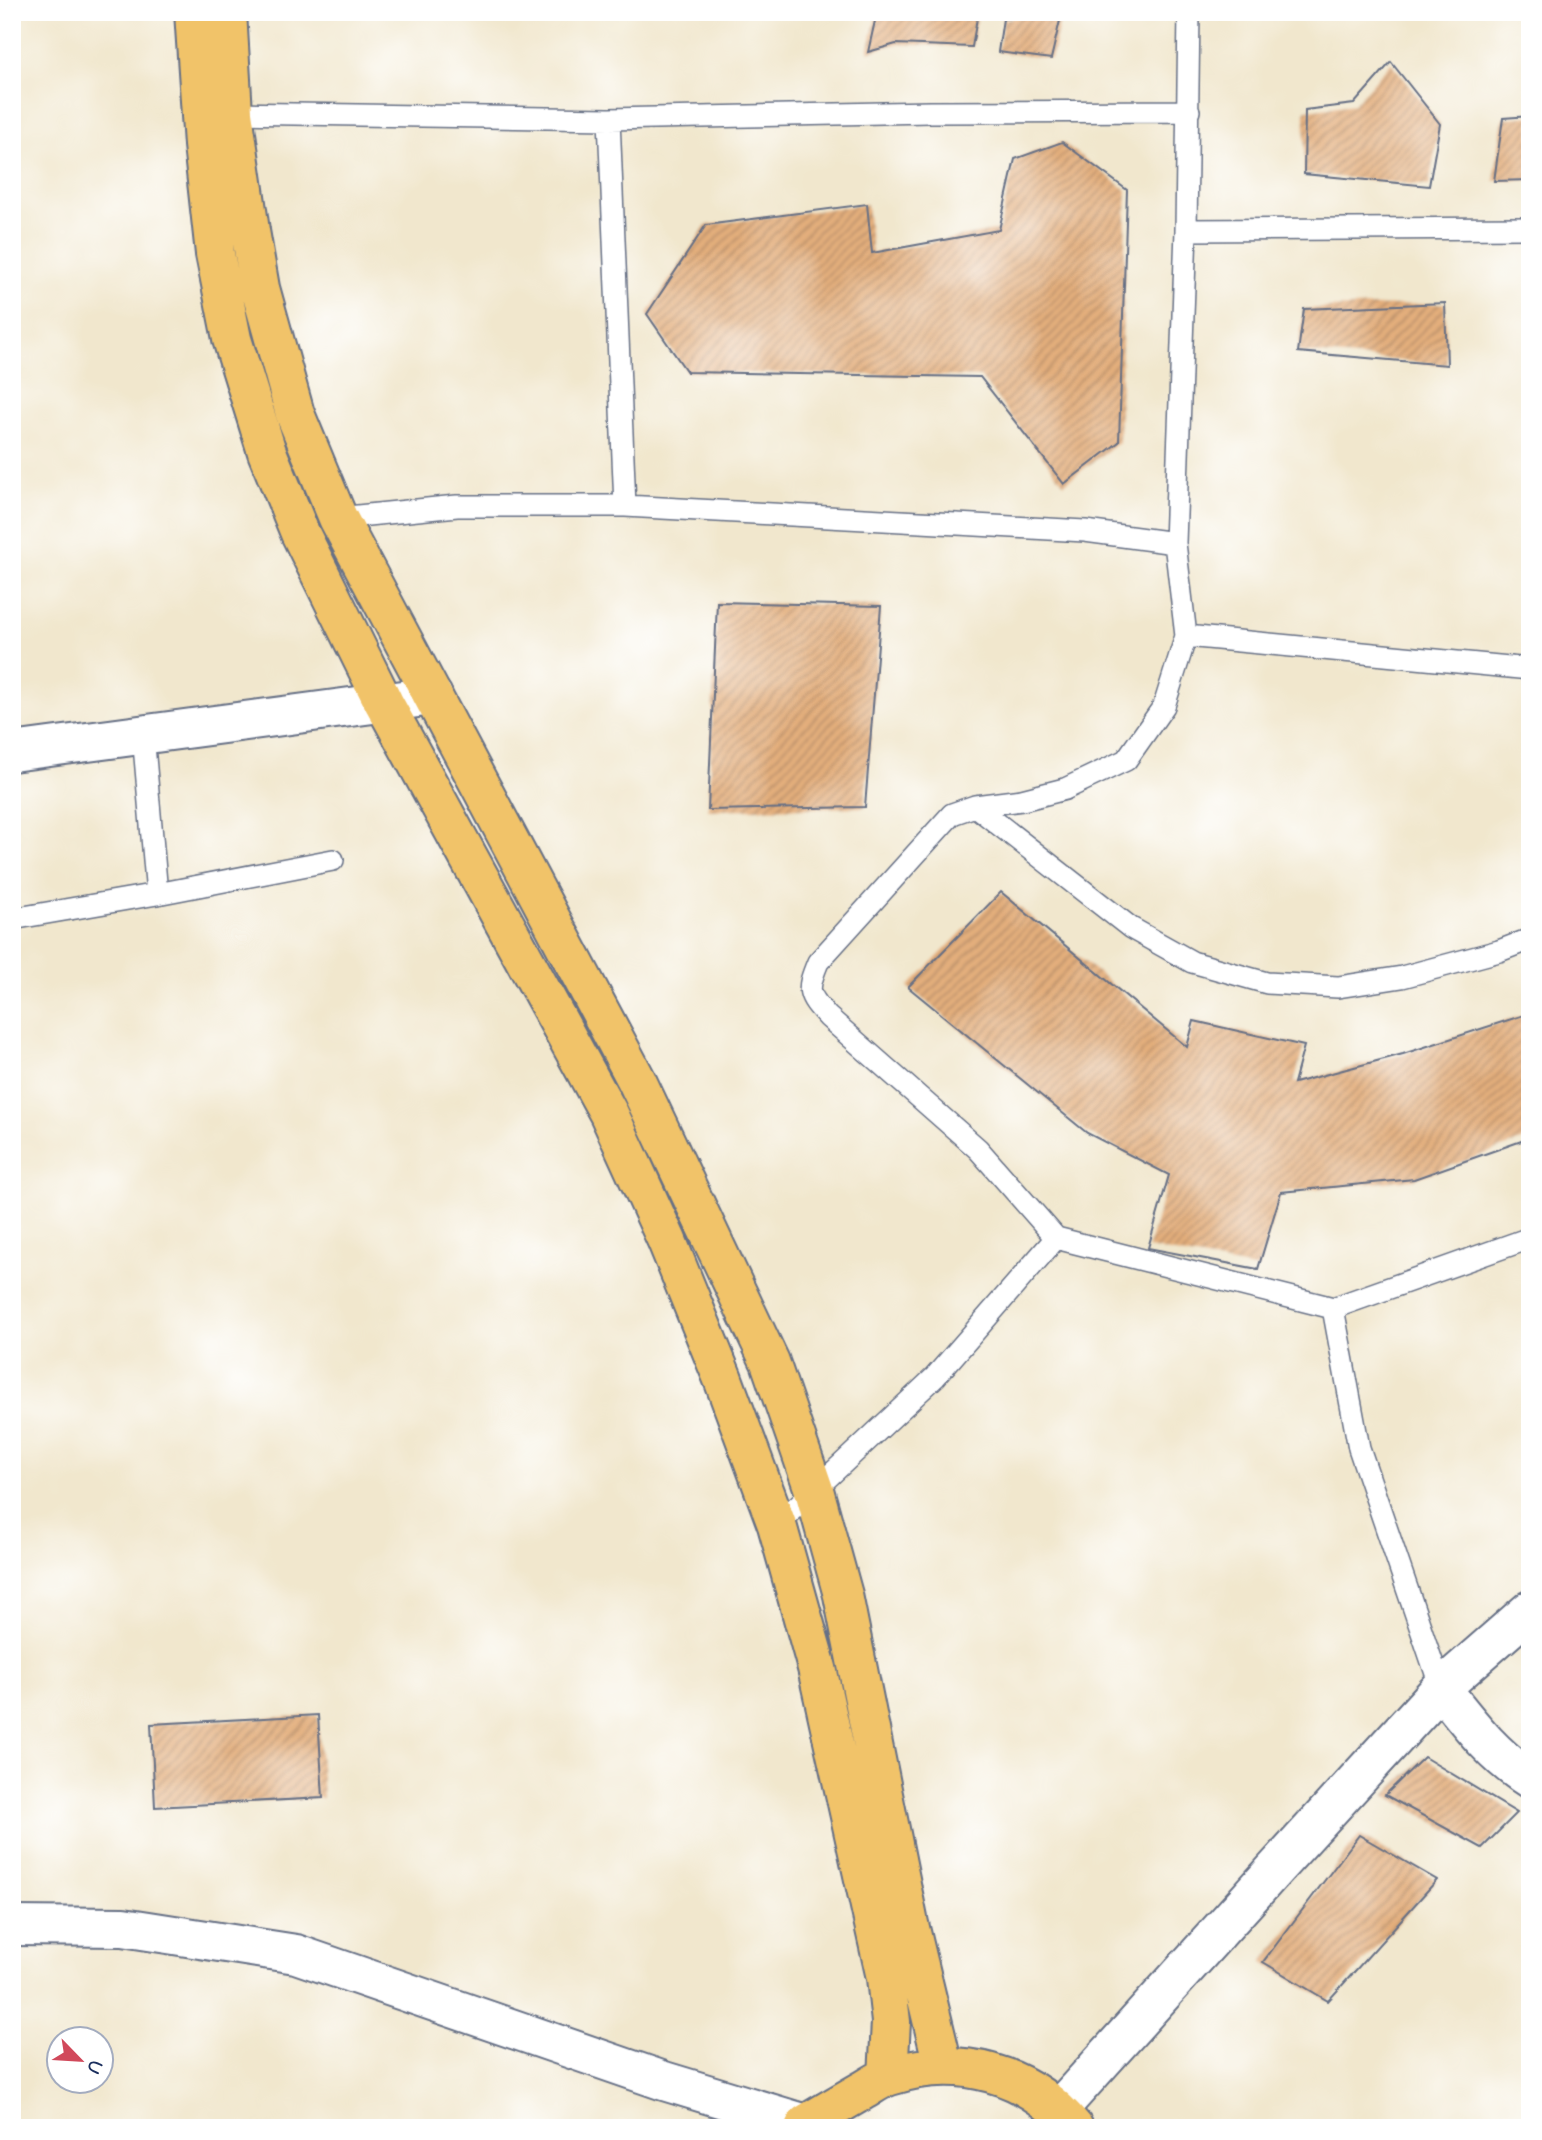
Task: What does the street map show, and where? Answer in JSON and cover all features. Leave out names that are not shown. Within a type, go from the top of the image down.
[{"type":"highway","points":[[194,12],[203,145],[215,254],[232,339],[267,452],[300,533],[384,703],[609,1114],[667,1241],[723,1379],[777,1525],[817,1668],[886,1978],[891,2022],[888,2076]]},
{"type":"highway","points":[[227,12],[233,113],[256,265],[272,337],[295,414],[338,519],[636,1080],[770,1363],[814,1490],[843,1595],[909,1924],[943,2065]]},
{"type":"highway","points":[[805,2126],[888,2076],[943,2065],[985,2070],[1024,2085],[1066,2119]]},
{"type":"street","points":[[12,752],[433,696]]},
{"type":"street","points":[[1066,2119],[1276,1868],[1441,1688],[1530,1610]]},
{"type":"street","points":[[1441,1688],[1485,1743],[1508,1766],[1530,1779]]},
{"type":"street","points":[[12,1926],[123,1927],[296,1954],[664,2081],[805,2126]]},
{"type":"lane","points":[[1189,12],[1186,230],[1175,543],[1186,636],[1164,705],[1126,760],[1065,789],[1022,800],[975,806],[952,814],[818,962],[809,982],[809,992],[828,1017],[978,1149],[1056,1238],[1333,1308],[1530,1238]]},
{"type":"lane","points":[[233,113],[609,119],[930,111],[1189,111]]},
{"type":"lane","points":[[609,119],[625,506]]},
{"type":"lane","points":[[1186,230],[1530,228]]},
{"type":"lane","points":[[338,519],[457,506],[625,506],[1085,531],[1175,543]]},
{"type":"lane","points":[[1186,636],[1530,669]]},
{"type":"lane","points":[[143,734],[157,894]]},
{"type":"lane","points":[[975,806],[1131,928],[1192,962],[1267,983],[1338,987],[1402,976],[1499,951],[1530,939]]},
{"type":"lane","points":[[12,919],[333,860]]},
{"type":"lane","points":[[777,1525],[935,1377],[1056,1238]]},
{"type":"lane","points":[[1333,1308],[1359,1448],[1441,1688]]},
{"type":"building","points":[[877,12],[978,12],[972,47],[896,44],[868,52]]},
{"type":"building","points":[[1062,12],[1051,59],[998,52],[1003,19]]},
{"type":"building","points":[[1391,62],[1440,124],[1429,186],[1304,174],[1305,110],[1354,104]]},
{"type":"building","points":[[1530,116],[1530,180],[1494,181],[1503,118]]},
{"type":"building","points":[[1062,142],[1127,190],[1119,442],[1064,484],[980,377],[687,372],[647,314],[706,225],[867,204],[872,253],[999,230],[1015,159]]},
{"type":"building","points":[[1445,303],[1447,365],[1298,352],[1304,309]]},
{"type":"building","points":[[717,602],[881,606],[865,807],[708,810]]},
{"type":"building","points":[[1001,892],[1187,1047],[1194,1021],[1304,1046],[1294,1083],[1403,1054],[1530,1013],[1530,1138],[1414,1179],[1281,1192],[1258,1269],[1148,1248],[1169,1175],[1087,1133],[908,987]]},
{"type":"building","points":[[318,1715],[323,1798],[155,1807],[151,1724]]},
{"type":"building","points":[[1424,1757],[1517,1813],[1482,1848],[1385,1795]]},
{"type":"building","points":[[1359,1835],[1437,1880],[1328,2001],[1263,1962]]}]
